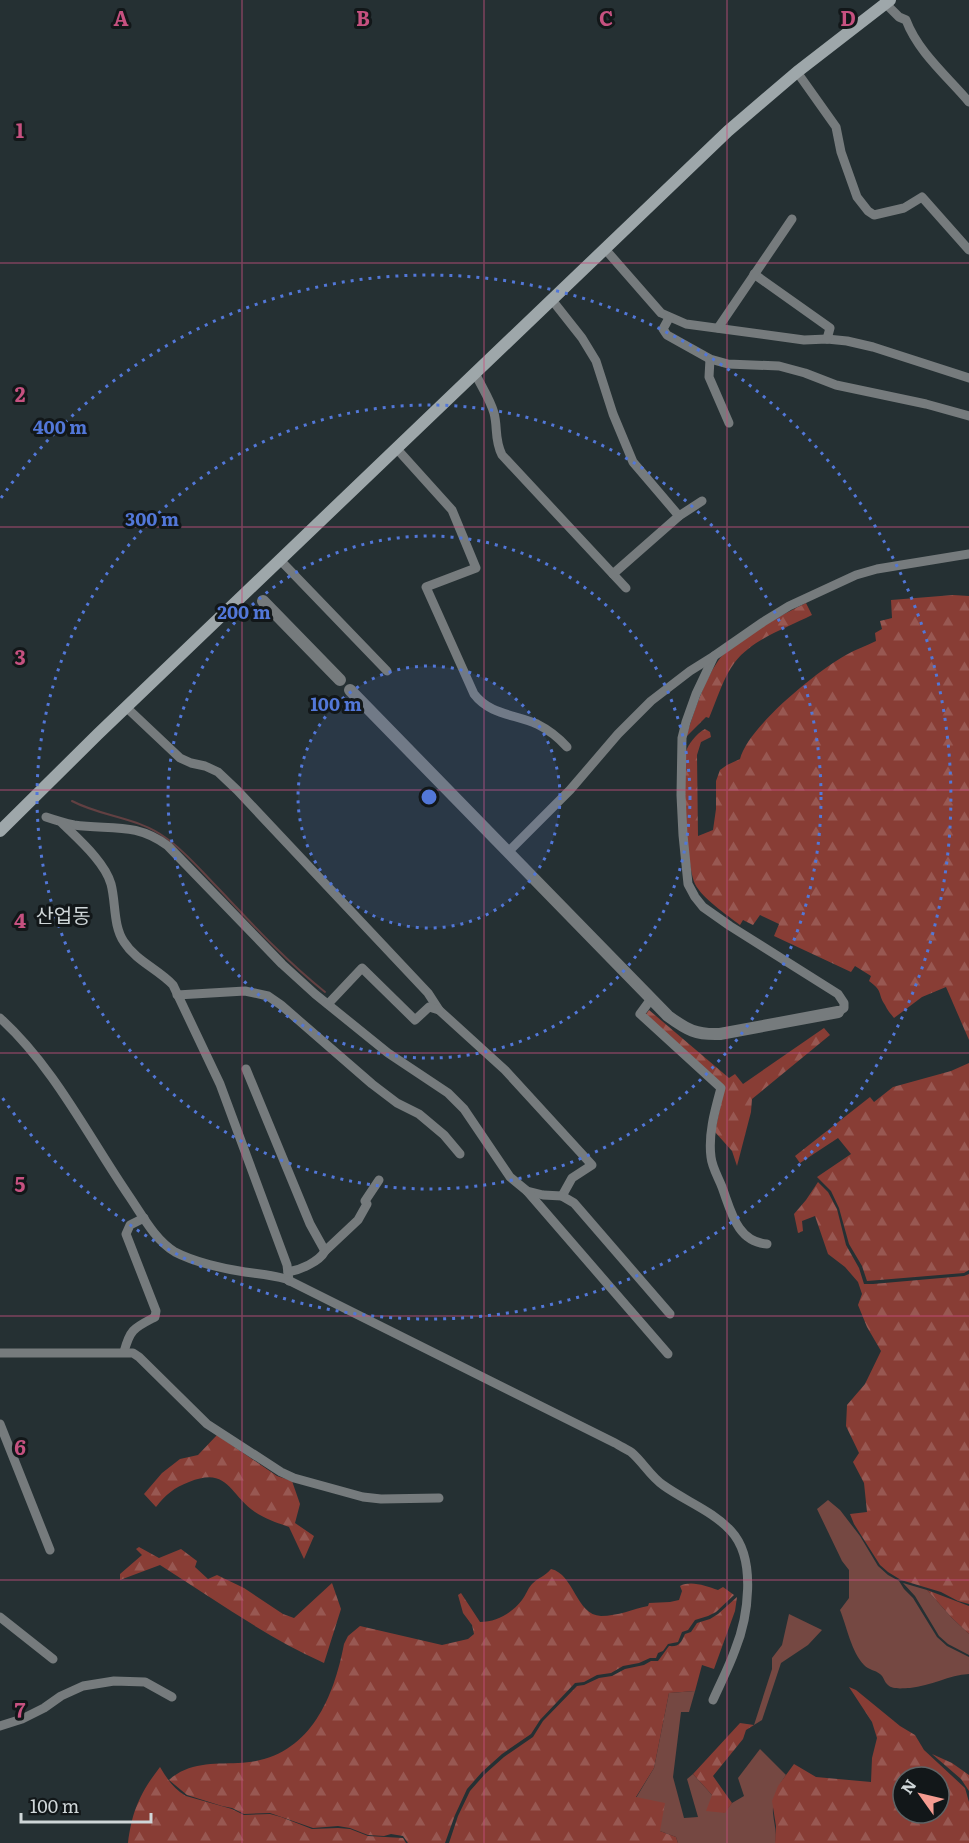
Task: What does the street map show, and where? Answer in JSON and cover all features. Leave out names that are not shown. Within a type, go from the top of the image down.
[{"type":"main road","points":[[0,831],[728,131],[797,72],[887,2]]},
{"type":"street","points":[[887,2],[898,17],[906,20],[932,62],[969,102]]},
{"type":"street","points":[[797,72],[836,126],[841,153],[857,197],[868,212],[874,215],[904,208],[922,197],[969,250]]},
{"type":"street","points":[[718,328],[792,219]]},
{"type":"street","points":[[605,249],[655,307],[669,318],[686,324],[804,339],[847,340],[969,378]]},
{"type":"street","points":[[754,274],[830,328],[827,339]]},
{"type":"street","points":[[552,300],[582,338],[596,361],[613,414],[633,462],[679,516]]},
{"type":"street","points":[[669,318],[663,329],[667,335],[710,359],[728,364],[779,366],[836,385],[926,404],[969,416]]},
{"type":"street","points":[[710,359],[709,377],[729,423]]},
{"type":"street","points":[[475,373],[493,412],[496,423],[495,436],[502,455],[626,588]]},
{"type":"street","points":[[397,449],[452,510],[476,568],[426,586],[474,694],[480,702],[492,710],[536,724],[555,734],[567,747]]},
{"type":"street","points":[[613,574],[679,516],[702,501]]},
{"type":"street","points":[[508,852],[570,790],[635,716],[683,676],[789,606],[855,575],[969,554]]},
{"type":"street","points":[[280,561],[387,671]]},
{"type":"street","points":[[263,601],[340,680]]},
{"type":"street","points":[[350,690],[651,999],[681,1025],[704,1035],[720,1034],[838,1012],[844,1008],[844,1003],[838,994],[729,926],[703,907],[688,884],[682,835],[682,738],[696,694],[714,656]]},
{"type":"street","points":[[127,708],[180,758],[218,772],[237,790],[428,993],[439,1011],[505,1070],[592,1165],[572,1178],[562,1196]]},
{"type":"street","points":[[46,817],[91,826],[136,829],[156,836],[168,846],[282,964],[388,1053],[448,1093],[464,1109],[510,1177],[526,1191],[668,1354]]},
{"type":"street","points":[[61,821],[90,851],[105,872],[110,882],[118,929],[124,943],[144,963],[168,979],[177,994],[220,1084],[287,1264],[289,1276]]},
{"type":"street","points":[[328,1004],[362,968],[415,1020],[429,1007],[439,1011]]},
{"type":"street","points":[[177,994],[246,991],[268,996],[372,1084],[397,1103],[419,1114],[444,1135],[460,1154]]},
{"type":"street","points":[[651,999],[640,1014],[721,1088],[711,1140],[713,1166],[736,1225],[752,1241],[767,1244]]},
{"type":"street","points":[[0,1018],[25,1045],[61,1091],[102,1158],[144,1218],[163,1242],[179,1254],[243,1272],[289,1276],[615,1443],[632,1453],[664,1486],[718,1520],[732,1532],[741,1546],[746,1561],[747,1597],[741,1634],[713,1700]]},
{"type":"street","points":[[246,1069],[310,1224],[325,1251]]},
{"type":"street","points":[[289,1276],[322,1257],[325,1251],[358,1220],[368,1204],[365,1200],[379,1180]]},
{"type":"street","points":[[526,1191],[562,1196],[574,1203],[670,1314]]},
{"type":"street","points":[[124,1352],[128,1336],[137,1327],[155,1317],[156,1311],[126,1234],[130,1225],[144,1218]]},
{"type":"street","points":[[0,1353],[133,1353],[207,1424],[281,1472],[294,1478],[381,1500],[439,1498]]},
{"type":"street","points":[[0,1424],[50,1550]]},
{"type":"street","points":[[0,1617],[53,1659]]},
{"type":"street","points":[[0,1726],[22,1719],[61,1696],[93,1684],[114,1681],[145,1682],[172,1697]]},
{"type":"shaded area","points":[[828,1500],[840,1510],[860,1536],[878,1566],[899,1581],[913,1598],[937,1637],[947,1646],[969,1657],[969,1674],[918,1687],[896,1688],[890,1687],[880,1674],[864,1665],[853,1646],[840,1610],[849,1598],[849,1570],[842,1561],[817,1509]]},
{"type":"shaded area","points":[[903,1583],[927,1590],[969,1634],[969,1655],[948,1644],[939,1636],[915,1596]]},
{"type":"shaded area","points":[[789,1614],[822,1630],[808,1645],[781,1663],[762,1720],[754,1725],[772,1669],[772,1658],[782,1645]]},
{"type":"shaded area","points":[[695,1691],[689,1712],[681,1712],[673,1777],[684,1818],[698,1817],[687,1779],[693,1774],[712,1795],[724,1813],[732,1803],[744,1796],[738,1778],[760,1749],[786,1775],[773,1803],[775,1843],[678,1843],[676,1837],[660,1831],[636,1798],[654,1768],[669,1693]]},
{"type":"green space","points":[[953,595],[969,596],[969,1040],[946,987],[922,997],[894,1018],[886,1007],[879,990],[869,981],[871,976],[855,966],[851,972],[774,936],[779,924],[760,915],[753,925],[743,920],[740,925],[715,906],[698,889],[692,874],[683,798],[685,754],[693,740],[705,729],[710,732],[711,737],[701,742],[697,755],[698,836],[713,830],[716,781],[720,770],[740,759],[746,746],[769,716],[802,686],[833,663],[876,641],[875,633],[882,629],[880,621],[892,618],[891,600]]},
{"type":"green space","points":[[806,603],[812,615],[760,640],[742,654],[731,668],[709,718],[706,717],[686,737],[703,688],[725,653],[759,629]]},
{"type":"green space","points":[[649,1010],[729,1078],[735,1074],[743,1084],[824,1028],[830,1035],[752,1099],[751,1112],[737,1166],[732,1151],[715,1132],[724,1088],[646,1014]]},
{"type":"green space","points":[[969,1063],[969,1270],[964,1273],[867,1281],[862,1266],[849,1244],[839,1208],[831,1191],[817,1177],[851,1154],[838,1138],[800,1163],[795,1156],[870,1097],[874,1102],[893,1087],[951,1071]]},
{"type":"green space","points":[[818,1182],[828,1192],[837,1209],[846,1245],[859,1268],[864,1284],[969,1274],[969,1604],[941,1592],[901,1580],[888,1572],[880,1565],[850,1514],[867,1512],[864,1483],[853,1462],[859,1453],[846,1426],[847,1405],[865,1384],[881,1351],[858,1305],[862,1294],[858,1282],[845,1267],[828,1254],[815,1216],[802,1221],[803,1231],[798,1233],[794,1214]]},
{"type":"green space","points":[[217,1435],[277,1476],[292,1481],[300,1504],[295,1523],[314,1536],[304,1559],[289,1527],[255,1512],[220,1480],[212,1477],[189,1482],[163,1498],[156,1507],[144,1494],[162,1473],[180,1459],[198,1455]]},
{"type":"green space","points":[[139,1547],[159,1558],[181,1549],[197,1561],[195,1567],[208,1579],[217,1575],[244,1588],[283,1614],[294,1618],[332,1583],[341,1609],[324,1663],[261,1630],[160,1565],[120,1580],[120,1574],[142,1555],[136,1549]]},
{"type":"green space","points":[[551,1569],[559,1572],[565,1578],[586,1609],[601,1616],[619,1614],[648,1606],[649,1603],[679,1600],[682,1591],[680,1586],[684,1584],[699,1584],[718,1590],[723,1587],[734,1595],[716,1612],[695,1620],[688,1630],[682,1632],[678,1642],[668,1644],[656,1658],[623,1666],[611,1673],[597,1675],[584,1682],[575,1683],[540,1720],[531,1734],[502,1754],[467,1789],[445,1843],[408,1843],[403,1836],[368,1835],[338,1826],[313,1828],[270,1813],[244,1814],[232,1808],[187,1795],[169,1780],[193,1767],[262,1760],[282,1752],[299,1740],[324,1707],[339,1666],[344,1644],[348,1636],[360,1626],[442,1645],[468,1639],[474,1634],[472,1625],[463,1613],[458,1595],[461,1593],[480,1622],[492,1620],[514,1609],[532,1584]]},
{"type":"green space","points":[[927,1590],[969,1606],[969,1634],[952,1618]]},
{"type":"green space","points":[[737,1597],[735,1611],[714,1669],[702,1665],[695,1691],[669,1693],[654,1768],[636,1797],[665,1803],[660,1831],[676,1837],[678,1843],[449,1843],[470,1791],[504,1757],[533,1737],[543,1721],[577,1686],[612,1676],[625,1669],[658,1661],[669,1646],[679,1644],[685,1634],[691,1632],[697,1623],[718,1614]]},
{"type":"green space","points":[[849,1687],[915,1735],[924,1750],[940,1765],[891,1765],[891,1825],[951,1825],[951,1775],[965,1788],[969,1802],[969,1843],[775,1843],[776,1826],[772,1801],[778,1786],[794,1764],[816,1777],[871,1782],[872,1758],[877,1738],[872,1722]]},
{"type":"green space","points":[[740,1723],[754,1725],[746,1730],[743,1739],[713,1776],[732,1803],[725,1813],[706,1811],[712,1795],[693,1774]]},
{"type":"green space","points":[[932,1754],[952,1763],[969,1775],[969,1791],[961,1779],[951,1770],[951,1765],[945,1765]]},
{"type":"green space","points":[[160,1767],[171,1783],[186,1796],[232,1809],[244,1815],[270,1814],[312,1829],[350,1829],[368,1836],[403,1838],[406,1843],[128,1843],[138,1803]]},
{"type":"waterway","points":[[72,801],[95,811],[144,826],[173,844],[194,862],[283,955],[325,992]]},
{"type":"district","name":"산업동","points":[[63,914]]}]
